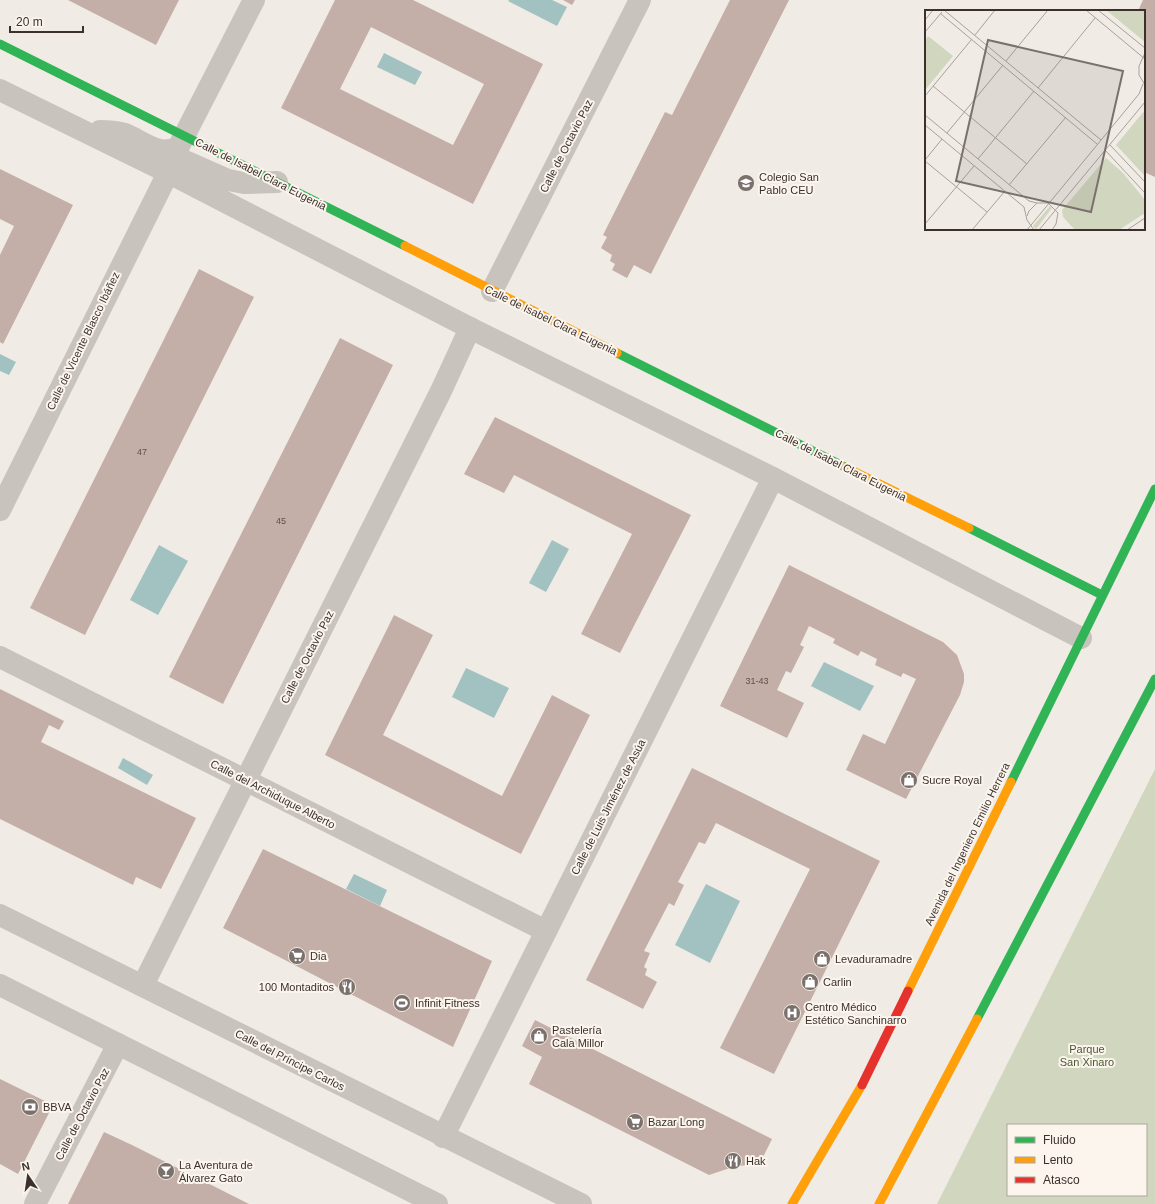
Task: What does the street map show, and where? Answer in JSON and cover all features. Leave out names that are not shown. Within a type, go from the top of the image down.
[{"type":"street","points":[[82,131],[123,134],[163,151],[173,151],[180,146],[254,0]]},
{"type":"street","name":"Calle de Octavio Paz","points":[[492,292],[640,0]]},
{"type":"street","name":"Calle de Isabel Clara Eugenia","points":[[0,44],[277,182],[492,292],[1102,595]]},
{"type":"street","points":[[0,90],[167,172],[470,328],[773,478],[1081,638]]},
{"type":"street","points":[[167,172],[172,165],[185,161],[228,180],[244,183],[277,182]]},
{"type":"street","name":"Calle de Vicente Blasco Ibáñez","points":[[0,510],[167,172]]},
{"type":"street","name":"Calle de Octavio Paz","points":[[143,985],[437,399],[470,328]]},
{"type":"street","name":"Calle de Luis Jiménez de Asúa","points":[[443,1137],[773,478]]},
{"type":"street","name":"Avenida del Ingeniero Emilio Herrera","points":[[792,1204],[818,1162],[867,1075],[1155,489]]},
{"type":"street","name":"Calle del Archiduque Alberto","points":[[0,657],[546,931]]},
{"type":"street","points":[[879,1204],[992,992],[1155,679]]},
{"type":"street","name":"Calle del Príncipe Carlos","points":[[0,914],[443,1137],[581,1204]]},
{"type":"street","points":[[0,986],[118,1044],[413,1199],[437,1204]]},
{"type":"street","name":"Calle de Octavio Paz","points":[[35,1204],[118,1044]]},
{"type":"green space","name":"Parque San Xinaro","points":[[1155,769],[1155,1204],[937,1204]]},
{"type":"water","points":[[552,0],[567,7],[557,26],[508,1]]},
{"type":"water","points":[[384,53],[422,72],[415,85],[377,67]]},
{"type":"water","points":[[0,354],[16,362],[9,375],[0,371]]},
{"type":"water","points":[[552,540],[569,549],[546,592],[529,583]]},
{"type":"water","points":[[159,545],[188,561],[158,615],[130,600]]},
{"type":"water","points":[[824,662],[874,686],[860,711],[811,686]]},
{"type":"water","points":[[466,668],[509,688],[494,718],[452,697]]},
{"type":"water","points":[[123,758],[153,775],[147,785],[118,768]]},
{"type":"water","points":[[354,874],[387,890],[380,906],[346,889]]},
{"type":"water","points":[[706,884],[740,901],[710,963],[675,945]]},
{"type":"building","points":[[68,0],[179,0],[156,45]]},
{"type":"building","points":[[335,0],[413,0],[543,64],[473,204],[281,108]],"holes":[[[371,27],[484,84],[453,145],[340,89]]]},
{"type":"building","points":[[563,0],[575,0],[572,5]]},
{"type":"building","points":[[730,0],[789,0],[651,274],[634,265],[627,278],[612,270],[615,264],[610,261],[612,255],[601,248],[607,237],[603,235],[665,112],[672,115]]},
{"type":"building","points":[[1143,0],[1155,0],[1155,177],[1145,172],[1145,10],[1138,10]]},
{"type":"building","points":[[0,169],[73,205],[3,344],[0,342],[0,255],[14,226],[0,219]]},
{"type":"building","points":[[199,269],[254,297],[85,635],[30,608]]},
{"type":"building","points":[[340,338],[393,365],[223,704],[169,677]]},
{"type":"building","points":[[495,417],[691,515],[620,653],[581,634],[632,534],[514,475],[504,493],[464,474]]},
{"type":"building","points":[[789,565],[943,642],[957,655],[964,674],[964,682],[960,695],[906,799],[846,770],[863,734],[885,744],[916,679],[903,673],[901,677],[875,665],[877,659],[861,651],[858,656],[833,643],[835,639],[809,626],[800,645],[804,647],[791,673],[786,671],[777,690],[804,703],[787,738],[720,706]]},
{"type":"building","points":[[394,615],[433,635],[383,735],[502,796],[552,695],[590,715],[521,854],[325,755]]},
{"type":"building","points":[[0,689],[64,721],[59,730],[49,725],[41,742],[196,818],[161,889],[136,877],[133,885],[0,819]]},
{"type":"building","points":[[692,768],[880,861],[774,1074],[720,1048],[810,869],[716,823],[705,844],[699,842],[678,882],[684,885],[674,906],[669,903],[644,951],[650,953],[644,967],[647,969],[645,975],[657,982],[643,1009],[586,980]]},
{"type":"building","points":[[263,849],[492,961],[453,1047],[223,928]]},
{"type":"building","points":[[535,1020],[772,1139],[760,1163],[733,1167],[709,1175],[529,1084],[542,1057],[522,1046]]},
{"type":"building","points":[[0,1079],[53,1105],[18,1174],[0,1164]]},
{"type":"building","points":[[104,1132],[132,1145],[249,1204],[68,1204]]},
{"type":"traffic: fast","points":[[0,44],[405,246]]},
{"type":"traffic: fast","points":[[617,353],[845,467]]},
{"type":"traffic: fast","points":[[1011,782],[1155,489]]},
{"type":"traffic: fast","points":[[969,528],[1102,595]]},
{"type":"traffic: fast","points":[[977,1019],[1155,679]]},
{"type":"traffic: slow","points":[[405,246],[617,353]]},
{"type":"traffic: slow","points":[[845,467],[969,528]]},
{"type":"traffic: slow","points":[[908,991],[1011,782]]},
{"type":"traffic: slow","points":[[879,1204],[977,1019]]},
{"type":"traffic: slow","points":[[792,1204],[862,1085]]},
{"type":"traffic: jam","points":[[862,1085],[908,991]]},
{"type":"place","name":"Colegio San Pablo CEU","points":[[746,183]]},
{"type":"place","name":"Sucre Royal","points":[[909,780]]},
{"type":"place","name":"Dia","points":[[297,956]]},
{"type":"place","name":"Levaduramadre","points":[[822,959]]},
{"type":"place","name":"Carlin","points":[[810,982]]},
{"type":"place","name":"100 Montaditos","points":[[347,987]]},
{"type":"place","name":"Infinit Fitness","points":[[402,1003]]},
{"type":"place","name":"Centro Médico Estético Sanchinarro","points":[[792,1013]]},
{"type":"place","name":"Pastelería Cala Millor","points":[[539,1036]]},
{"type":"place","name":"BBVA","points":[[30,1107]]},
{"type":"place","name":"Bazar Long","points":[[635,1122]]},
{"type":"place","name":"Hak","points":[[733,1161]]},
{"type":"place","name":"La Aventura de Álvarez Gato","points":[[166,1171]]}]
